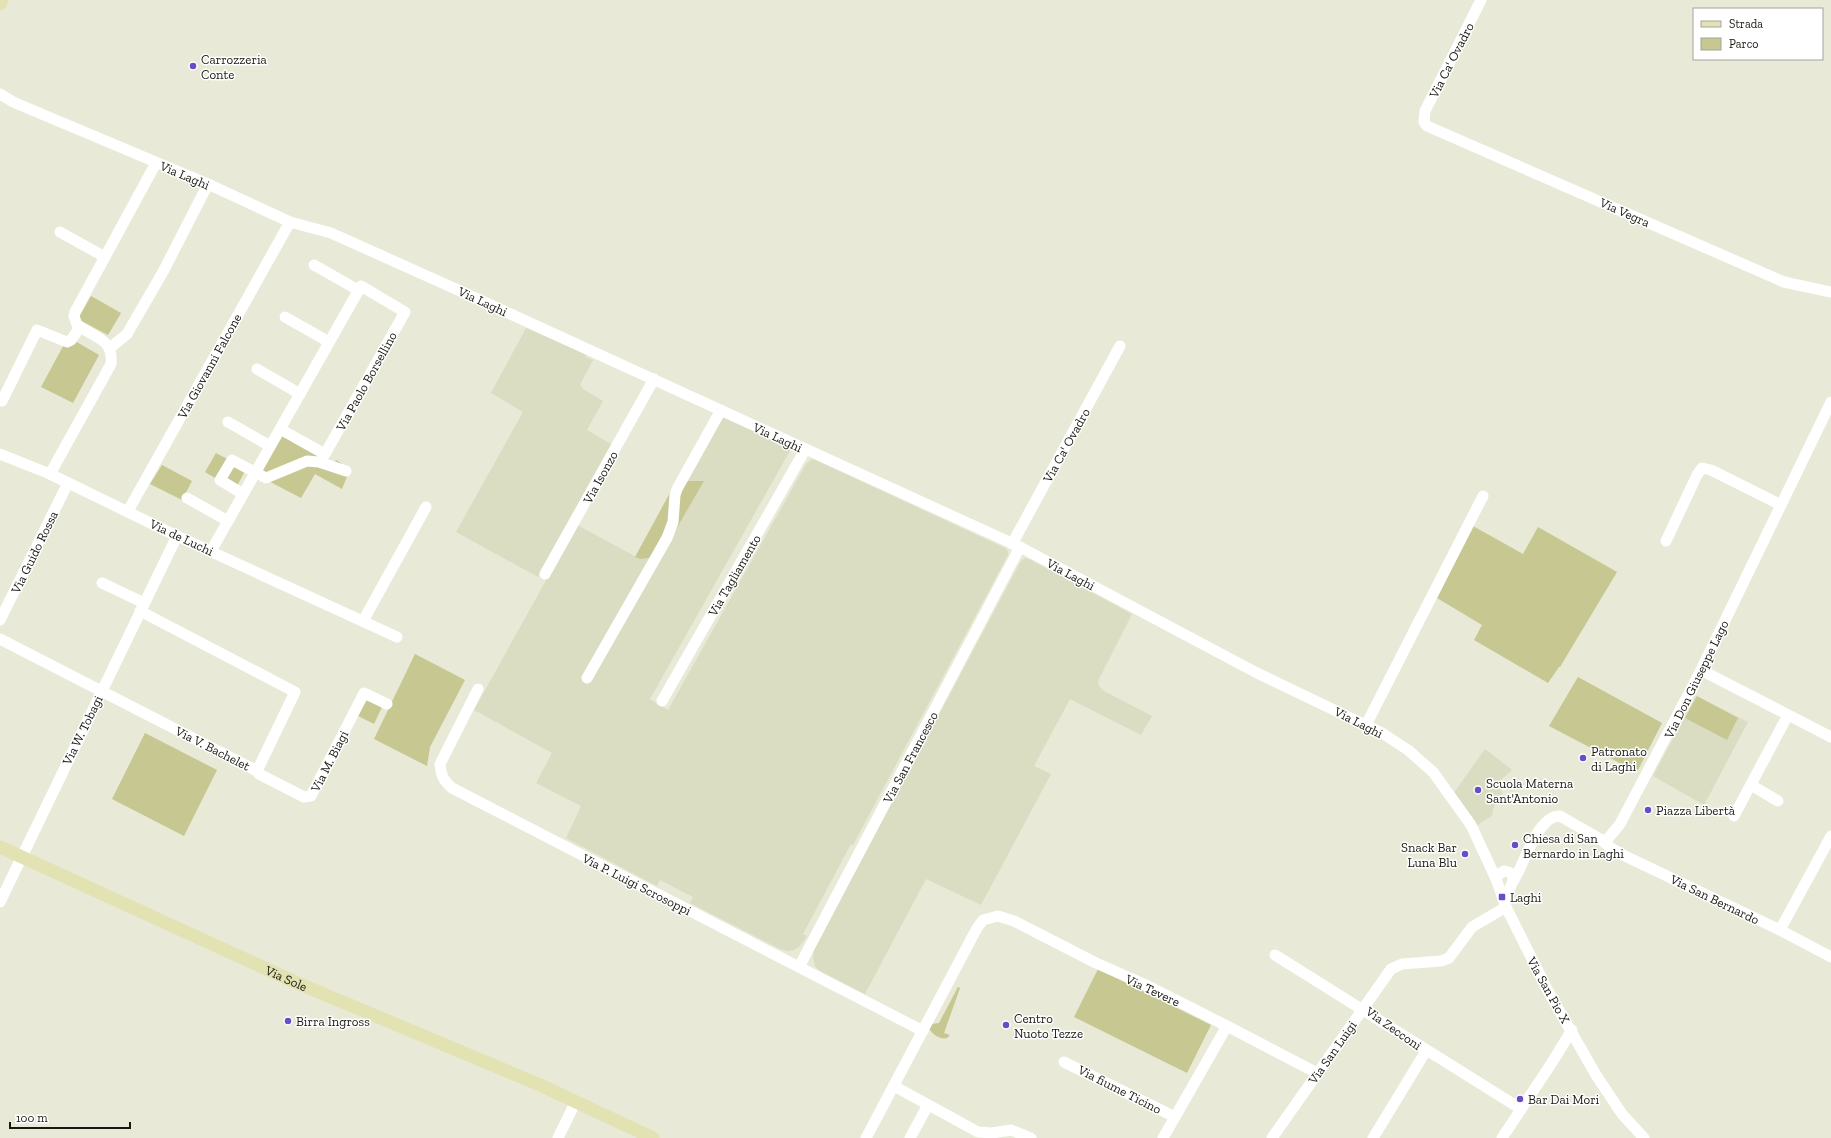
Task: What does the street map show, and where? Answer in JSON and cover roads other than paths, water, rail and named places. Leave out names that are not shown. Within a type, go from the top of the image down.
[{"type":"main road","points":[[0,4],[2,0]]},
{"type":"main road","name":"Via Sole","points":[[0,847],[295,982],[576,1101],[654,1138]]},
{"type":"street","name":"Via Ca' Ovadro","points":[[1424,122],[1425,111],[1482,0]]},
{"type":"street","name":"Via Laghi","points":[[0,93],[13,102],[208,184],[290,222],[331,233],[654,379],[805,450],[1016,546],[1251,669],[1366,724],[1408,750],[1433,772],[1474,830],[1503,878]]},
{"type":"street","name":"Via Vegra","points":[[1424,122],[1428,126],[1784,282],[1831,292]]},
{"type":"street","points":[[50,474],[111,364],[110,348],[106,343],[76,325],[75,312],[156,162]]},
{"type":"street","points":[[110,348],[127,334],[164,270],[208,184]]},
{"type":"street","name":"Via Giovanni Falcone","points":[[128,511],[290,222]]},
{"type":"street","points":[[60,232],[105,257]]},
{"type":"street","name":"Via Paolo Borsellino","points":[[280,429],[325,454],[405,312],[361,286],[358,290],[314,265]]},
{"type":"street","points":[[211,551],[358,290]]},
{"type":"street","points":[[285,317],[329,342]]},
{"type":"street","points":[[2,401],[37,330],[67,342],[71,340],[80,327]]},
{"type":"street","name":"Via Ca' Ovadro","points":[[1016,546],[1120,346]]},
{"type":"street","points":[[257,369],[300,394]]},
{"type":"street","name":"Via Isonzo","points":[[545,574],[654,379]]},
{"type":"street","name":"Via Don Giuseppe Lago","points":[[1600,840],[1606,841],[1620,824],[1701,670],[1831,402]]},
{"type":"street","points":[[587,678],[667,538],[674,522],[675,495],[677,489],[721,410]]},
{"type":"street","points":[[228,422],[270,446]]},
{"type":"street","name":"Via Tagliamento","points":[[662,701],[805,450]]},
{"type":"street","name":"Via de Luchi","points":[[0,454],[50,474],[177,536],[397,637]]},
{"type":"street","points":[[243,494],[220,480],[232,460],[266,478],[301,462],[312,461],[346,471]]},
{"type":"street","points":[[1666,541],[1697,475],[1702,468],[1711,470],[1781,505]]},
{"type":"street","name":"Via Guido Rossa","points":[[0,620],[68,484]]},
{"type":"street","points":[[1366,724],[1483,496]]},
{"type":"street","points":[[187,498],[228,521]]},
{"type":"street","points":[[363,621],[426,507]]},
{"type":"street","name":"Via W. Tobagi","points":[[0,902],[177,536]]},
{"type":"street","name":"Via San Francesco","points":[[799,967],[1016,546]]},
{"type":"street","points":[[102,582],[142,607]]},
{"type":"street","name":"Via V. Bachelet","points":[[0,639],[257,770],[294,692],[142,607]]},
{"type":"street","points":[[1701,670],[1831,737]]},
{"type":"street","name":"Via P. Luigi Scrosoppi","points":[[478,689],[440,764],[440,773],[444,781],[452,788],[922,1031]]},
{"type":"street","name":"Via M. Biagi","points":[[257,770],[260,774],[304,797],[311,796],[364,693],[387,704]]},
{"type":"street","points":[[1734,816],[1788,715]]},
{"type":"street","points":[[1751,785],[1778,801]]},
{"type":"street","points":[[1503,878],[1521,868],[1526,853],[1542,827],[1548,819],[1554,816],[1560,816],[1600,840]]},
{"type":"street","points":[[1780,930],[1831,836]]},
{"type":"street","name":"Via San Bernardo","points":[[1600,840],[1625,856],[1780,930],[1831,957]]},
{"type":"street","name":"Via San Pio X","points":[[1502,1138],[1572,1030],[1541,977],[1505,903],[1503,878]]},
{"type":"street","name":"Via Zecconi","points":[[1505,903],[1472,927],[1449,958],[1441,961],[1402,964],[1391,969],[1361,1010],[1521,1109]]},
{"type":"street","name":"Via Tevere","points":[[922,1031],[977,928],[986,919],[998,916],[1014,920],[1096,963],[1146,985],[1317,1073]]},
{"type":"street","name":"Via San Luigi","points":[[1272,1138],[1361,1010],[1275,955]]},
{"type":"street","points":[[1163,1138],[1227,1026]]},
{"type":"street","points":[[1572,1030],[1596,1075],[1622,1114],[1644,1138]]},
{"type":"street","points":[[866,1138],[922,1031]]},
{"type":"street","points":[[1373,1138],[1426,1051]]},
{"type":"street","name":"Via fiume Ticino","points":[[1064,1062],[1175,1117]]},
{"type":"street","points":[[894,1086],[978,1132],[992,1135],[1011,1130],[1031,1138]]},
{"type":"street","points":[[558,1138],[576,1101]]},
{"type":"street","points":[[910,1138],[928,1105]]},
{"type":"place","name":"Carrozzeria Conte","points":[[193,66]]},
{"type":"place","name":"Patronato di Laghi","points":[[1583,758]]},
{"type":"place","name":"Scuola Materna Sant'Antonio","points":[[1478,790]]},
{"type":"place","name":"Piazza Libertà","points":[[1648,810]]},
{"type":"place","name":"Chiesa di San Bernardo in Laghi","points":[[1515,845]]},
{"type":"place","name":"Snack Bar Luna Blu","points":[[1465,854]]},
{"type":"place","name":"Laghi","points":[[1502,897]]},
{"type":"place","name":"Birra Ingross","points":[[288,1021]]},
{"type":"place","name":"Centro Nuoto Tezze","points":[[1006,1025]]},
{"type":"place","name":"Bar Dai Mori","points":[[1520,1099]]}]
